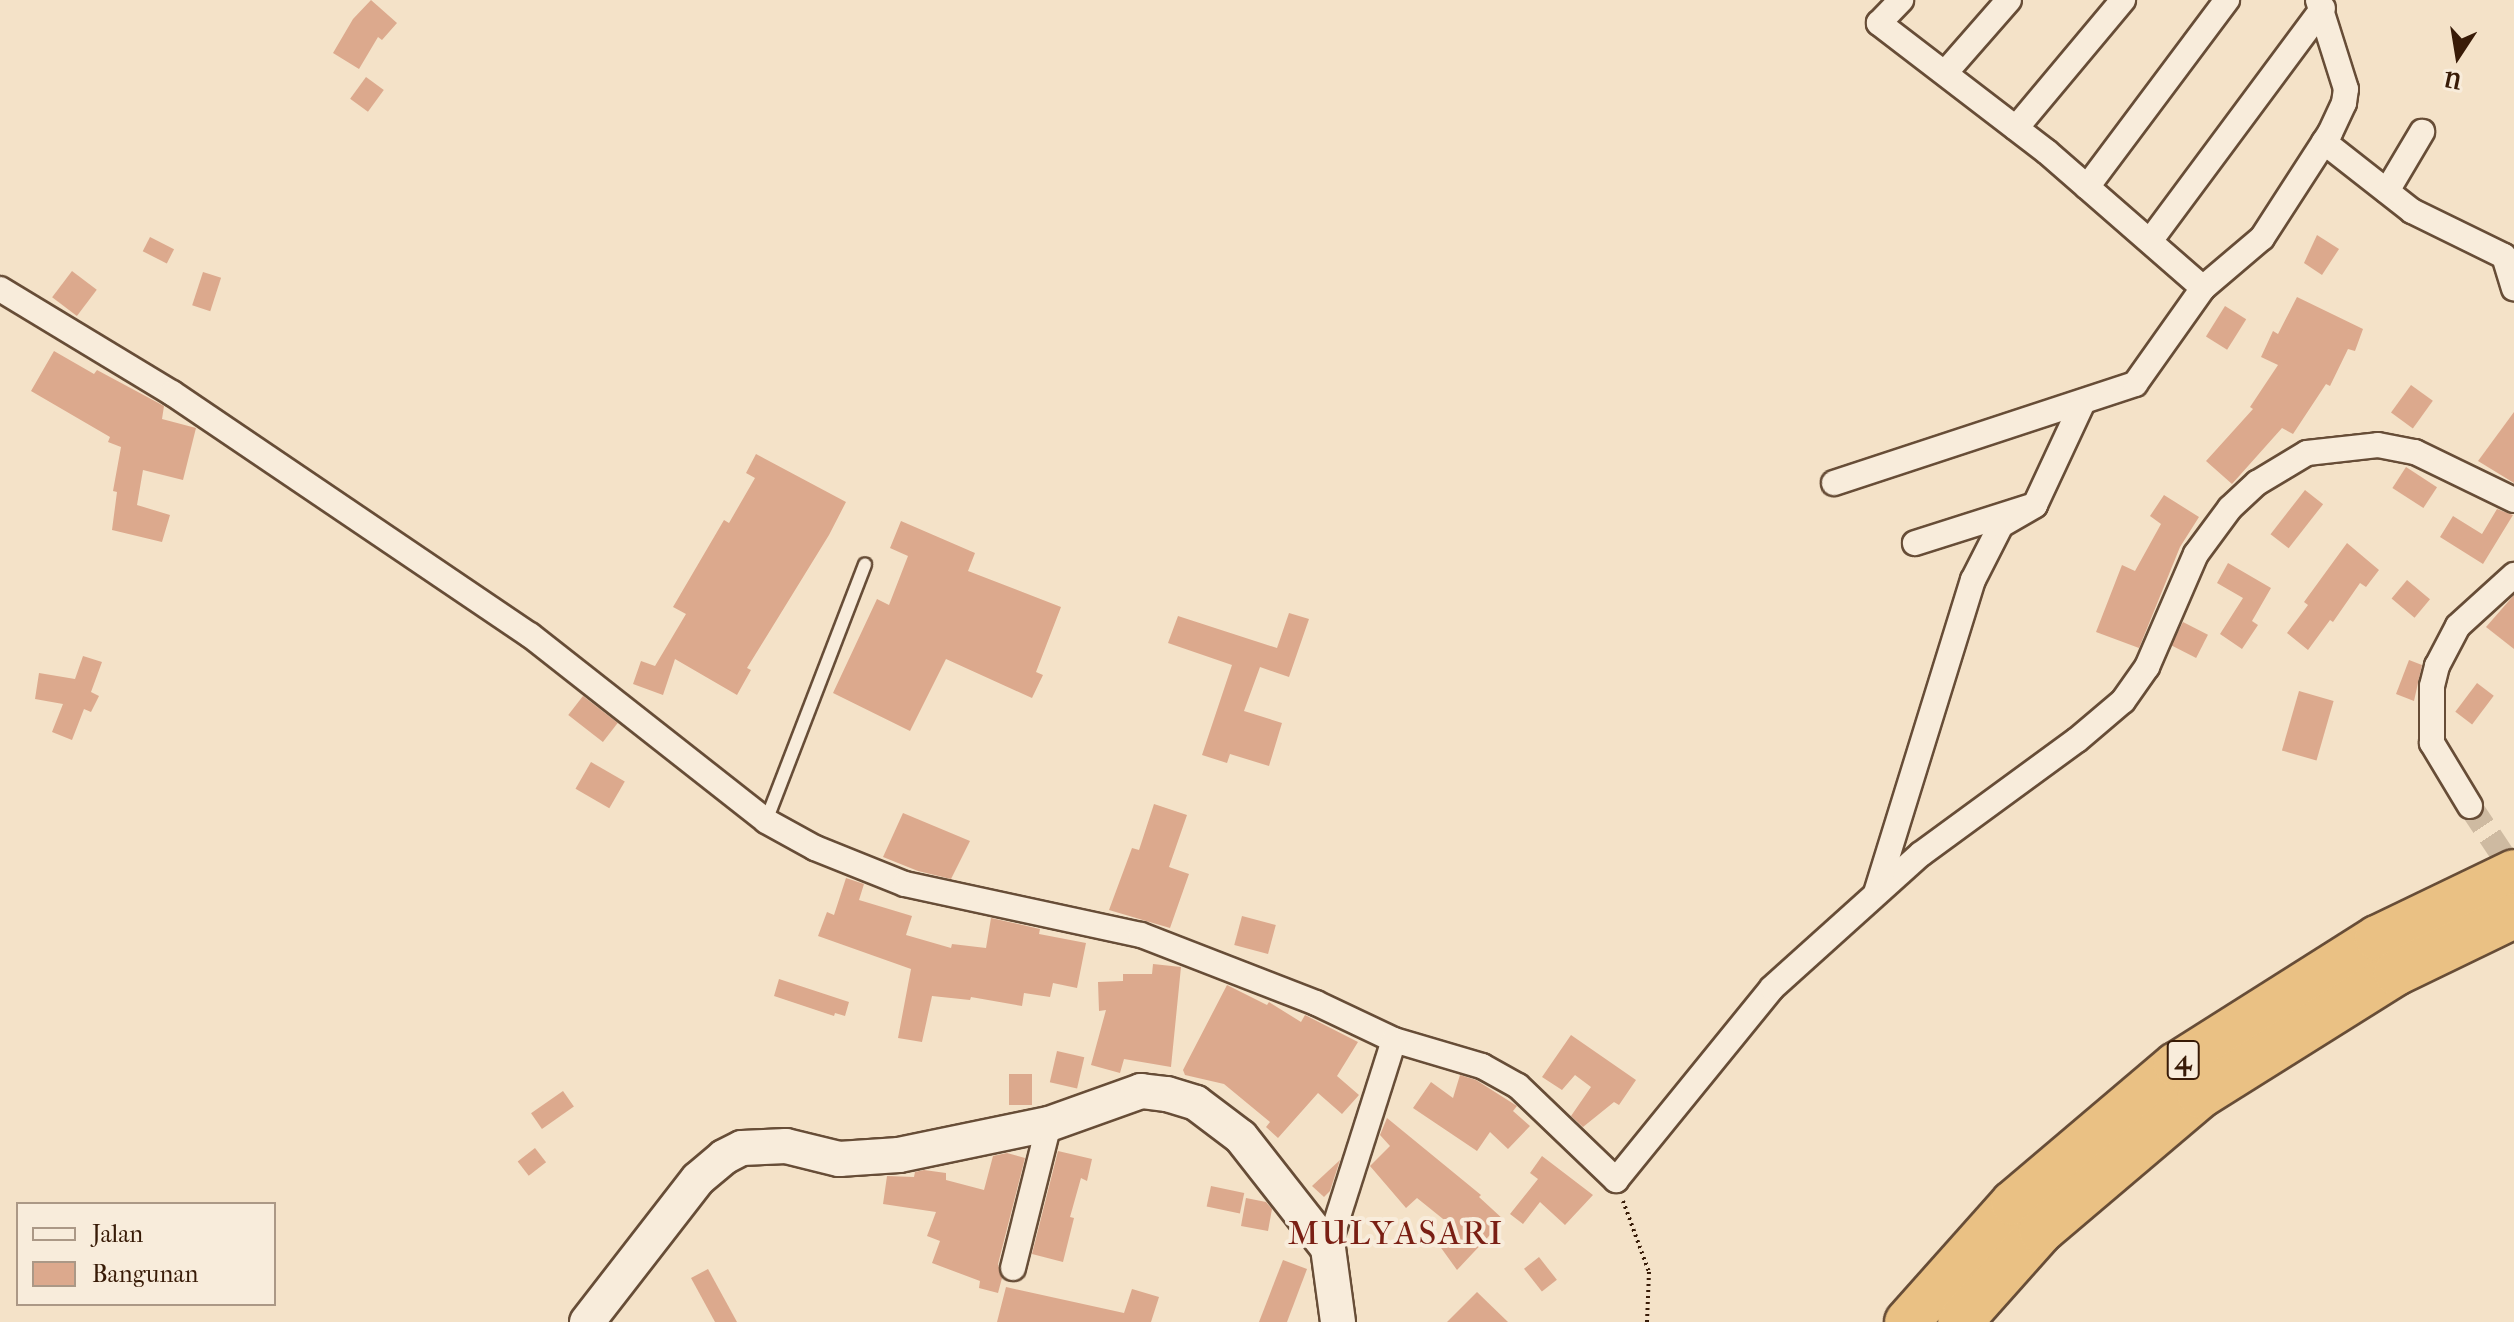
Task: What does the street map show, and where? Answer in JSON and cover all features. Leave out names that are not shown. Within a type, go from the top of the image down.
[{"type":"highway","name":"4","points":[[1907,1322],[2013,1203],[2176,1065],[2377,938],[2514,872]]},
{"type":"highway","name":"4","points":[[1960,1322],[2041,1231],[2200,1096],[2396,973],[2514,916]]},
{"type":"main road","points":[[587,1322],[698,1179],[724,1157],[742,1148],[786,1146],[839,1159],[865,1159],[1049,1124],[1141,1091],[1167,1094],[1196,1103],[1241,1137],[1328,1248],[1338,1322]]},
{"type":"street","points":[[1901,0],[1879,23],[2016,128],[2203,288]]},
{"type":"street","points":[[1945,73],[2009,0]]},
{"type":"street","points":[[2016,128],[2123,0]]},
{"type":"street","points":[[2087,187],[2227,0]]},
{"type":"street","points":[[2150,241],[2320,4]]},
{"type":"street","points":[[1834,483],[2082,404],[2135,384],[2203,288],[2262,238],[2324,142],[2344,103],[2346,89],[2320,4]]},
{"type":"street","points":[[2387,191],[2422,132]]},
{"type":"street","points":[[2324,142],[2412,211],[2504,256],[2514,289]]},
{"type":"street","points":[[0,289],[172,393],[530,635],[766,821],[815,848],[892,880],[1141,935],[1316,1003],[1394,1040],[1463,1058],[1518,1086],[1616,1180],[1772,988],[1921,854],[2077,740],[2123,701],[2147,667],[2196,554],[2230,508],[2281,466],[2307,453],[2378,445],[2415,452],[2514,500]]},
{"type":"street","points":[[1875,895],[1973,580],[2001,525],[2035,505],[2082,404]]},
{"type":"street","points":[[1915,543],[2035,505]]},
{"type":"street","points":[[2470,806],[2432,743],[2432,686],[2437,666],[2458,626],[2514,575]]},
{"type":"street","points":[[1328,1248],[1394,1040]]},
{"type":"street","points":[[1013,1268],[1049,1124]]},
{"type":"lane","points":[[766,821],[865,564]]},
{"type":"path","points":[[1616,1180],[1649,1272],[1647,1322]]},
{"type":"building","points":[[371,0],[397,23],[382,40],[378,37],[359,69],[333,53],[353,19]]},
{"type":"building","points":[[366,77],[384,90],[368,112],[350,99]]},
{"type":"building","points":[[2317,235],[2339,249],[2322,275],[2304,263]]},
{"type":"building","points":[[150,237],[174,249],[167,264],[143,251]]},
{"type":"building","points":[[72,271],[97,290],[77,316],[52,297]]},
{"type":"building","points":[[203,272],[221,278],[210,311],[192,305]]},
{"type":"building","points":[[2297,297],[2363,329],[2355,351],[2348,349],[2330,386],[2326,384],[2293,434],[2282,428],[2232,484],[2206,461],[2253,409],[2250,407],[2278,365],[2261,357],[2273,331],[2278,334]]},
{"type":"building","points":[[2225,306],[2246,319],[2227,350],[2206,337]]},
{"type":"building","points":[[54,351],[94,374],[97,370],[164,406],[162,419],[196,428],[183,480],[143,470],[137,505],[170,515],[162,542],[112,530],[117,492],[113,491],[121,447],[108,442],[110,437],[31,391]]},
{"type":"building","points":[[2411,385],[2433,401],[2413,428],[2391,413]]},
{"type":"building","points":[[2514,412],[2514,483],[2478,461]]},
{"type":"building","points":[[756,454],[846,502],[829,535],[747,668],[751,670],[737,695],[675,659],[663,695],[633,684],[641,661],[655,666],[686,614],[673,607],[724,520],[729,523],[755,478],[746,473]]},
{"type":"building","points":[[2406,467],[2437,487],[2423,508],[2392,488]]},
{"type":"building","points":[[2305,490],[2323,504],[2289,548],[2271,534]]},
{"type":"building","points":[[2164,495],[2199,517],[2180,547],[2139,648],[2096,632],[2122,565],[2135,571],[2161,524],[2150,516]]},
{"type":"building","points":[[2497,509],[2513,515],[2483,564],[2440,537],[2453,516],[2482,534]]},
{"type":"building","points":[[901,521],[975,553],[968,571],[1061,607],[1036,672],[1043,675],[1032,698],[946,659],[910,731],[833,693],[877,599],[889,605],[908,556],[890,548]]},
{"type":"building","points":[[2347,543],[2379,570],[2366,587],[2360,583],[2333,622],[2330,620],[2308,650],[2287,633],[2308,605],[2304,602]]},
{"type":"building","points":[[2228,563],[2271,588],[2252,621],[2258,625],[2242,649],[2220,634],[2243,598],[2217,583]]},
{"type":"building","points":[[2407,580],[2430,599],[2415,618],[2392,598]]},
{"type":"building","points":[[2514,595],[2514,649],[2486,627]]},
{"type":"building","points":[[1289,613],[1309,619],[1289,677],[1260,667],[1244,711],[1282,723],[1269,766],[1230,754],[1227,763],[1202,755],[1232,665],[1168,643],[1178,616],[1277,648]]},
{"type":"building","points":[[2183,622],[2208,635],[2196,658],[2171,645]]},
{"type":"building","points":[[83,656],[102,662],[91,692],[99,696],[91,712],[84,709],[72,740],[52,732],[63,704],[35,699],[39,673],[75,679]]},
{"type":"building","points":[[2409,660],[2422,665],[2414,701],[2396,694]]},
{"type":"building","points":[[2477,683],[2494,696],[2472,724],[2455,712]]},
{"type":"building","points":[[2299,691],[2334,701],[2317,761],[2282,751]]},
{"type":"building","points":[[583,696],[618,723],[603,742],[568,715]]},
{"type":"building","points":[[591,762],[625,782],[609,808],[576,789]]},
{"type":"building","points":[[1154,804],[1187,815],[1169,867],[1189,874],[1170,928],[1109,910],[1132,848],[1139,850]]},
{"type":"building","points":[[903,813],[970,841],[951,879],[918,871],[883,857]]},
{"type":"building","points":[[846,878],[864,884],[859,900],[912,916],[906,935],[951,948],[952,944],[986,948],[991,918],[1040,929],[1039,934],[1086,943],[1077,988],[1053,983],[1050,997],[1024,993],[1022,1006],[971,997],[970,1000],[932,996],[922,1042],[898,1038],[911,969],[818,936],[827,912],[834,915]]},
{"type":"building","points":[[1242,916],[1276,925],[1268,954],[1234,945]]},
{"type":"building","points":[[1153,964],[1181,967],[1171,1067],[1124,1059],[1120,1073],[1091,1065],[1106,1010],[1099,1011],[1098,982],[1123,981],[1123,974],[1152,974]]},
{"type":"building","points":[[779,979],[849,1002],[845,1016],[835,1013],[834,1016],[774,996]]},
{"type":"building","points":[[1227,985],[1267,1005],[1269,1002],[1301,1022],[1305,1015],[1358,1042],[1337,1076],[1359,1095],[1342,1114],[1318,1093],[1278,1138],[1266,1127],[1270,1122],[1224,1084],[1185,1075],[1183,1070]]},
{"type":"building","points":[[1571,1035],[1636,1080],[1619,1105],[1614,1102],[1583,1127],[1571,1116],[1591,1087],[1575,1075],[1562,1090],[1542,1077]]},
{"type":"building","points":[[1057,1051],[1084,1057],[1077,1088],[1050,1082]]},
{"type":"building","points":[[1009,1074],[1032,1074],[1032,1105],[1009,1105]]},
{"type":"building","points":[[1460,1075],[1476,1080],[1517,1106],[1513,1111],[1530,1126],[1508,1149],[1490,1132],[1477,1151],[1413,1108],[1431,1082],[1453,1098]]},
{"type":"building","points":[[563,1091],[574,1107],[542,1129],[531,1113]]},
{"type":"building","points":[[1387,1118],[1481,1195],[1479,1197],[1504,1220],[1457,1270],[1439,1245],[1458,1231],[1417,1198],[1406,1208],[1370,1166],[1390,1146],[1380,1135]]},
{"type":"building","points":[[535,1148],[546,1162],[529,1176],[518,1162]]},
{"type":"building","points":[[1058,1151],[1092,1159],[1087,1181],[1081,1178],[1070,1217],[1074,1218],[1063,1262],[1032,1254]]},
{"type":"building","points":[[1007,1153],[1025,1158],[998,1264],[1002,1278],[998,1293],[979,1288],[980,1281],[932,1263],[940,1241],[927,1236],[936,1212],[883,1204],[887,1176],[914,1177],[915,1172],[924,1170],[946,1173],[946,1180],[984,1190],[993,1156]]},
{"type":"building","points":[[1542,1156],[1593,1195],[1565,1225],[1540,1202],[1523,1224],[1510,1214],[1538,1179],[1530,1173]]},
{"type":"building","points":[[1340,1160],[1330,1191],[1324,1197],[1312,1186]]},
{"type":"building","points":[[1211,1186],[1244,1193],[1240,1214],[1207,1207]]},
{"type":"building","points":[[1246,1198],[1266,1202],[1272,1209],[1268,1231],[1241,1226]]},
{"type":"building","points":[[1539,1257],[1557,1280],[1542,1292],[1524,1269]]},
{"type":"building","points":[[1283,1260],[1307,1269],[1287,1322],[1259,1322]]},
{"type":"building","points":[[708,1269],[737,1322],[715,1322],[691,1278]]},
{"type":"building","points":[[1006,1287],[1124,1313],[1132,1289],[1159,1297],[1151,1322],[997,1322]]},
{"type":"building","points":[[1477,1292],[1508,1322],[1447,1322]]},
{"type":"tunnel","points":[[2470,806],[2514,872]]},
{"type":"district","name":"MULYASARI","points":[[1396,1234]]}]
